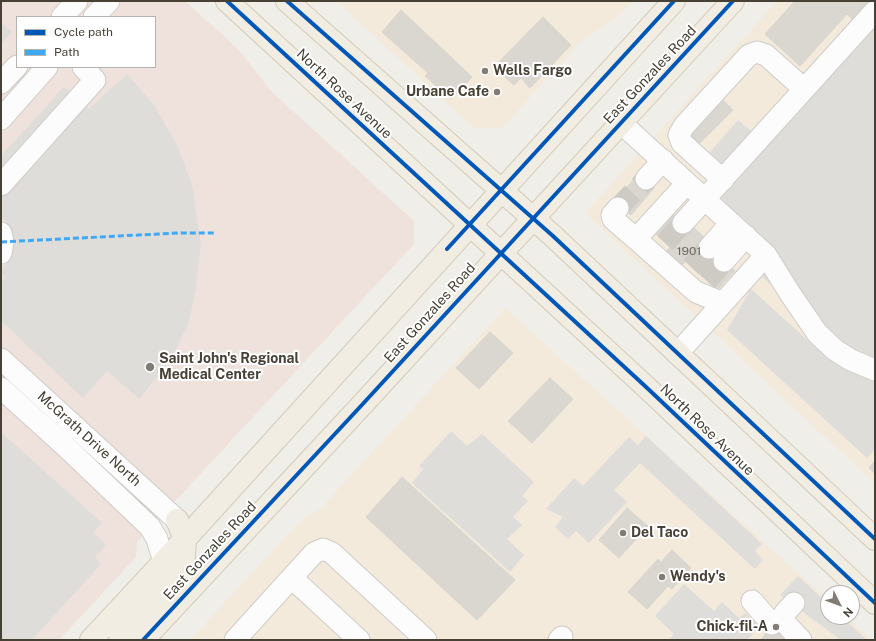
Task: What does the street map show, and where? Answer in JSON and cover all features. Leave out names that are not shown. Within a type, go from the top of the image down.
[{"type":"main road","name":"North Rose Avenue","points":[[227,1],[523,274],[875,603]]},
{"type":"main road","points":[[287,1],[553,236],[875,539]]},
{"type":"main road","name":"East Gonzales Road","points":[[91,640],[164,562],[181,529],[501,191],[674,1]]},
{"type":"main road","name":"East Gonzales Road","points":[[143,640],[360,407],[733,1]]},
{"type":"main road","points":[[120,640],[183,572],[181,529]]},
{"type":"lane","points":[[63,16],[77,1]]},
{"type":"lane","points":[[95,16],[109,1]]},
{"type":"lane","points":[[683,223],[875,11]]},
{"type":"lane","points":[[723,180],[682,143],[680,135],[684,126],[749,55],[757,52],[766,55],[804,89]]},
{"type":"lane","points":[[1,83],[16,67]]},
{"type":"lane","points":[[1,119],[46,68]]},
{"type":"lane","points":[[1,185],[95,80],[85,68]]},
{"type":"lane","points":[[621,122],[766,255],[817,333],[840,353],[851,360],[875,370]]},
{"type":"lane","points":[[646,179],[663,160]]},
{"type":"lane","points":[[636,239],[687,183]]},
{"type":"lane","points":[[618,208],[612,215],[613,219],[636,239],[660,249],[701,286],[723,303]]},
{"type":"lane","points":[[716,254],[739,230]]},
{"type":"lane","points":[[1,233],[3,242],[1,253]]},
{"type":"lane","points":[[677,354],[766,255]]},
{"type":"lane","name":"McGrath Drive North","points":[[1,359],[181,529]]},
{"type":"lane","name":"McGrath Drive North","points":[[1,388],[65,446],[144,522],[157,539],[164,562]]},
{"type":"lane","points":[[235,640],[314,553],[323,549],[332,553],[426,640]]},
{"type":"lane","points":[[292,578],[359,640]]},
{"type":"lane","points":[[752,601],[772,624]]},
{"type":"lane","points":[[794,603],[784,614],[785,623],[800,640]]},
{"type":"shaded area","name":"Saint John's Regional Medical Center","points":[[1,1],[185,1],[238,49],[272,92],[414,221],[414,244],[137,542],[136,557],[59,640],[1,640]]},
{"type":"shaded area","points":[[336,1],[633,1],[621,14],[580,43],[502,128],[474,128]]},
{"type":"shaded area","points":[[777,1],[875,1],[875,484],[585,213]]},
{"type":"shaded area","points":[[875,4],[875,358],[828,336],[760,275],[776,256],[709,185],[725,166],[710,152],[738,120],[755,134]]},
{"type":"shaded area","points":[[1,23],[12,32],[1,44]]},
{"type":"shaded area","points":[[127,74],[154,105],[177,145],[192,184],[201,244],[196,288],[189,322],[172,358],[139,399],[107,371],[83,398],[1,321],[1,281],[5,277],[1,271],[10,256],[11,242],[8,225],[1,215],[3,206],[1,204],[1,156],[64,87],[89,109]]},
{"type":"shaded area","points":[[751,289],[825,356],[875,378],[875,449],[867,458],[727,330]]},
{"type":"shaded area","points":[[505,308],[820,593],[820,625],[856,625],[872,640],[190,640],[301,520],[319,510]]},
{"type":"shaded area","points":[[451,431],[467,446],[482,434],[534,482],[522,496],[528,501],[513,517],[522,525],[507,539],[524,555],[510,572],[412,483],[423,469],[419,466]]},
{"type":"shaded area","points":[[1,432],[102,523],[93,533],[106,545],[95,557],[101,564],[32,640],[1,640]]},
{"type":"shaded area","points":[[646,436],[762,544],[755,551],[763,560],[755,569],[640,463],[614,490],[627,502],[589,543],[576,531],[568,539],[555,527],[563,517],[546,509],[574,478],[583,486],[629,437],[638,445]]},
{"type":"shaded area","points":[[798,576],[820,597],[820,625],[780,595]]},
{"type":"shaded area","points":[[684,584],[714,611],[722,602],[739,618],[745,613],[760,626],[747,640],[669,640],[674,634],[655,616]]},
{"type":"shaded area","points":[[821,625],[851,625],[867,640],[841,640]]},
{"type":"building","points":[[795,1],[870,1],[853,20],[847,14],[800,66],[765,34]]},
{"type":"building","points":[[401,10],[472,77],[451,99],[425,76],[428,73],[382,32]]},
{"type":"building","points":[[543,17],[571,45],[530,88],[521,78],[514,85],[494,67]]},
{"type":"building","points":[[720,97],[733,110],[699,144],[687,132]]},
{"type":"building","points":[[638,174],[654,188],[631,215],[615,202]]},
{"type":"building","points":[[672,214],[688,228],[691,225],[735,271],[717,290],[686,261],[679,268],[664,254],[670,247],[655,233]]},
{"type":"building","points":[[490,332],[513,353],[479,389],[456,368]]},
{"type":"building","points":[[550,378],[573,399],[532,443],[508,421]]},
{"type":"building","points":[[875,461],[875,474],[869,468]]},
{"type":"building","points":[[402,477],[515,580],[477,620],[366,517]]},
{"type":"building","name":"Del Taco","points":[[627,508],[648,526],[619,558],[599,540]]},
{"type":"building","name":"Wendy's","points":[[672,550],[691,568],[672,589],[668,586],[647,609],[628,592],[658,559],[661,562]]},
{"type":"building","name":"Chick-fil-A","points":[[775,621],[797,640],[761,640]]},
{"type":"tunnel","points":[[618,208],[646,179]]},
{"type":"tunnel","points":[[665,243],[683,223]]},
{"type":"tunnel","points":[[691,267],[709,248]]},
{"type":"tunnel","points":[[707,281],[724,261]]},
{"type":"marked path","points":[[1,242],[178,233],[214,233]]},
{"type":"cycle path","points":[[227,1],[645,386],[875,603]]},
{"type":"cycle path","points":[[287,1],[553,236],[875,539]]},
{"type":"cycle path","points":[[447,249],[674,1]]},
{"type":"cycle path","points":[[143,640],[360,407],[733,1]]},
{"type":"place","name":"Wells Fargo","points":[[485,71]]},
{"type":"place","name":"Urbane Cafe","points":[[497,92]]},
{"type":"place","name":"Saint John's Regional Medical Center","points":[[150,367]]},
{"type":"place","name":"Del Taco","points":[[623,533]]},
{"type":"place","name":"Wendy's","points":[[662,577]]},
{"type":"place","name":"Chick-fil-A","points":[[776,627]]}]
